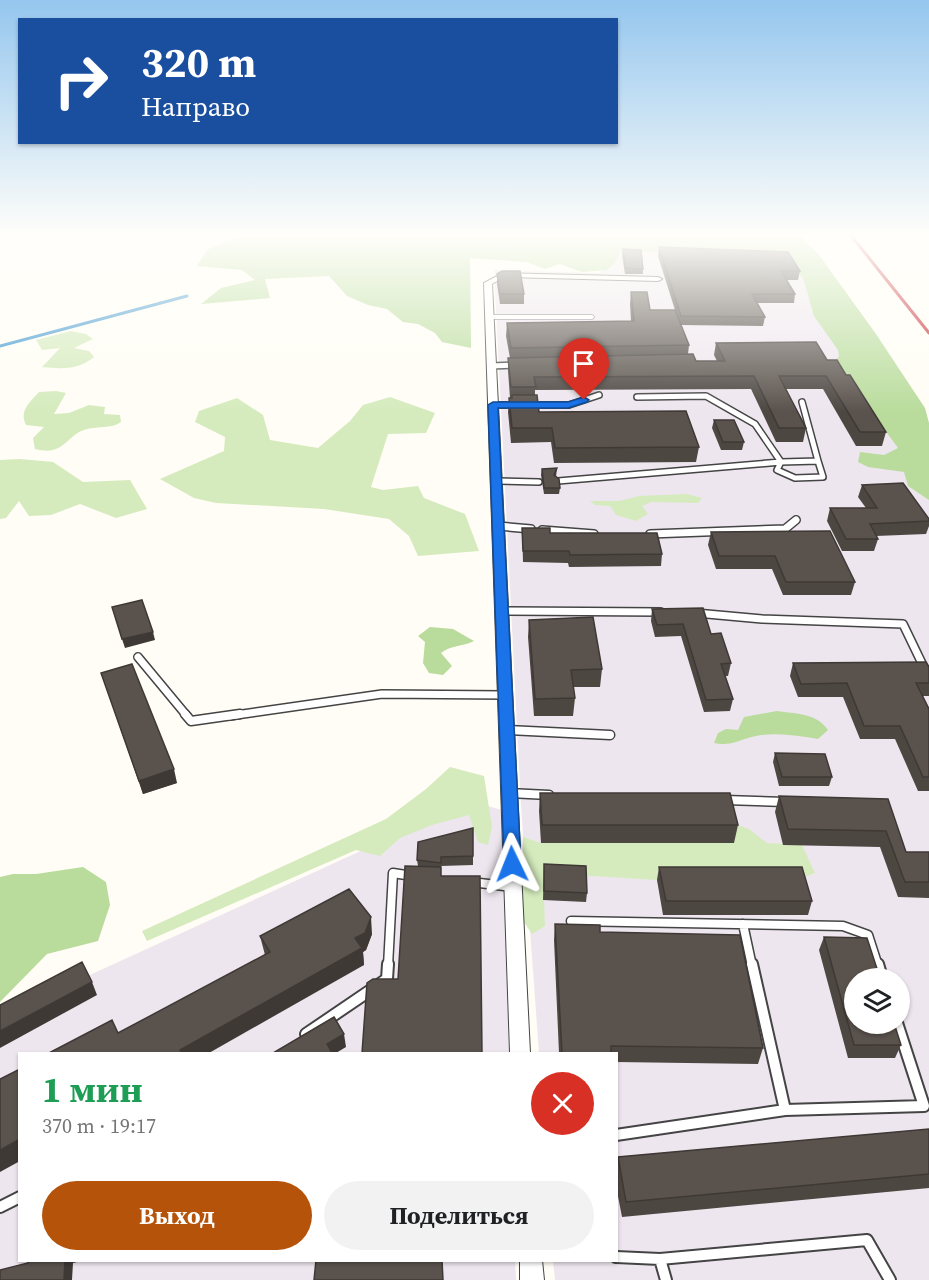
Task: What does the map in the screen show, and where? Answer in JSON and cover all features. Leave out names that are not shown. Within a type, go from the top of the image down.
[{"type":"street","points":[[488,293],[520,1052]]},
{"type":"street","points":[[531,1262],[532,1280]]},
{"type":"lane","points":[[489,317],[592,317]]},
{"type":"lane","points":[[491,366],[527,365]]},
{"type":"lane","points":[[493,405],[568,405],[599,395]]},
{"type":"lane","points":[[637,397],[705,396],[755,424],[781,462]]},
{"type":"lane","points":[[781,462],[777,470],[795,478],[823,477],[802,402]]},
{"type":"lane","points":[[558,481],[781,462],[818,461]]},
{"type":"lane","points":[[496,482],[539,482]]},
{"type":"lane","points":[[645,534],[785,530],[796,520]]},
{"type":"lane","points":[[498,526],[598,534]]},
{"type":"lane","points":[[501,611],[667,612]]},
{"type":"lane","points":[[691,613],[762,619],[903,624],[929,678]]},
{"type":"lane","points":[[138,657],[191,721],[382,694],[505,695]]},
{"type":"lane","points":[[506,730],[610,735]]},
{"type":"lane","points":[[509,794],[557,795]]},
{"type":"lane","points":[[711,800],[795,803]]},
{"type":"lane","points":[[298,1040],[387,979],[393,873],[426,877]]},
{"type":"lane","points":[[459,881],[513,887]]},
{"type":"lane","points":[[571,921],[843,926],[868,936],[879,968]]},
{"type":"lane","points":[[743,924],[785,1110]]},
{"type":"lane","points":[[618,1135],[785,1110],[926,1106],[901,1034]]},
{"type":"lane","points":[[0,1207],[18,1198]]},
{"type":"lane","points":[[618,1257],[660,1259],[867,1240],[891,1280]]},
{"type":"lane","points":[[660,1259],[666,1280]]},
{"type":"shaded area","points":[[495,293],[822,293],[929,449],[929,1280],[555,1280],[553,1262],[618,1262],[618,1052],[539,1052],[521,806]]},
{"type":"shaded area","points":[[470,801],[502,810],[509,1052],[18,1052],[18,1262],[515,1262],[516,1280],[0,1280],[0,1016]]},
{"type":"green space","points":[[215,293],[269,293],[270,298],[201,304]]},
{"type":"green space","points":[[344,293],[470,293],[471,348],[442,342],[435,333],[418,324],[403,322],[387,309],[368,305]]},
{"type":"green space","points":[[807,293],[846,293],[925,408],[929,423],[929,500],[908,486],[904,472],[868,467],[858,462],[860,452],[884,455],[898,448],[847,378],[833,364],[839,356],[838,350],[814,316]]},
{"type":"green space","points":[[71,331],[86,334],[93,339],[74,348],[89,351],[94,357],[70,368],[42,367],[60,348],[42,350],[36,340]]},
{"type":"green space","points":[[39,392],[66,393],[54,414],[69,413],[89,405],[105,407],[104,414],[120,415],[121,422],[113,426],[91,428],[80,432],[53,450],[35,449],[33,438],[44,427],[26,425],[24,411]]},
{"type":"green space","points":[[390,397],[435,413],[426,433],[388,434],[371,487],[383,490],[418,486],[424,498],[465,514],[479,551],[418,556],[409,536],[389,519],[324,509],[216,503],[194,498],[160,479],[224,451],[225,437],[195,422],[199,411],[237,398],[263,415],[270,440],[318,448],[350,421],[363,405]]},
{"type":"green space","points":[[0,460],[53,462],[83,482],[130,480],[147,509],[116,518],[80,504],[51,515],[29,516],[19,501],[6,518],[0,519]]},
{"type":"green space","points":[[687,494],[702,498],[698,503],[651,502],[642,506],[648,514],[636,521],[616,515],[610,506],[595,505],[590,501],[619,501],[639,496]]},
{"type":"green space","points":[[430,627],[453,629],[474,641],[441,653],[452,666],[443,675],[429,673],[423,663],[425,642],[418,636]]},
{"type":"green space","points":[[777,711],[812,717],[828,730],[818,739],[772,734],[730,743],[714,743],[718,733],[726,729],[738,730],[744,717]]},
{"type":"green space","points":[[450,767],[484,776],[492,827],[488,845],[478,842],[469,815],[432,825],[400,838],[380,856],[356,850],[147,941],[142,931],[386,819],[426,789]]},
{"type":"green space","points":[[729,822],[749,829],[767,843],[802,845],[815,873],[797,880],[657,880],[543,873],[545,926],[532,934],[522,919],[523,837],[541,843]]},
{"type":"green space","points":[[83,867],[106,882],[110,905],[98,941],[47,954],[0,1002],[0,877]]},
{"type":"building","points":[[500,293],[524,294],[500,294]]},
{"type":"building","points":[[631,293],[647,293],[650,310],[675,310],[689,345],[511,348],[507,323],[634,321]]},
{"type":"building","points":[[674,293],[795,294],[752,294],[765,317],[681,316]]},
{"type":"building","points":[[816,342],[827,360],[837,360],[846,375],[850,375],[886,432],[860,432],[826,376],[779,376],[806,428],[779,428],[754,376],[534,377],[536,387],[511,387],[508,358],[693,354],[696,361],[725,361],[716,343]]},
{"type":"building","points":[[512,395],[537,395],[539,412],[686,411],[699,447],[555,448],[552,428],[512,428],[509,398],[512,398]]},
{"type":"building","points":[[714,420],[734,420],[744,442],[723,442]]},
{"type":"building","points":[[557,468],[554,475],[559,479],[560,488],[544,488],[542,469]]},
{"type":"building","points":[[903,483],[929,521],[870,524],[878,539],[846,539],[830,508],[877,508],[862,485]]},
{"type":"building","points":[[522,528],[550,528],[550,533],[657,533],[662,554],[570,555],[569,551],[523,551]]},
{"type":"building","points":[[830,531],[855,582],[786,582],[775,556],[719,556],[711,532]]},
{"type":"building","points":[[142,600],[153,632],[122,639],[112,607]]},
{"type":"building","points":[[703,608],[711,634],[721,633],[731,663],[721,664],[733,699],[706,700],[683,624],[657,625],[652,609]]},
{"type":"building","points":[[593,617],[602,669],[571,670],[575,698],[535,699],[529,620]]},
{"type":"building","points":[[926,662],[929,667],[929,683],[916,683],[929,709],[929,777],[923,777],[900,726],[864,726],[847,683],[801,684],[793,663]]},
{"type":"building","points":[[132,664],[174,769],[139,781],[101,673]]},
{"type":"building","points":[[775,753],[825,754],[832,777],[782,777]]},
{"type":"building","points":[[540,793],[730,793],[738,825],[542,825]]},
{"type":"building","points":[[779,796],[888,799],[906,852],[929,852],[929,882],[905,882],[886,831],[788,829]]},
{"type":"building","points":[[473,828],[473,856],[441,857],[441,863],[417,860],[418,842]]},
{"type":"building","points":[[544,864],[586,866],[587,893],[544,891]]},
{"type":"building","points":[[405,866],[441,867],[441,876],[480,876],[482,1052],[362,1052],[367,983],[373,979],[398,979]]},
{"type":"building","points":[[659,867],[802,867],[812,901],[666,901]]},
{"type":"building","points":[[349,889],[371,917],[365,933],[355,938],[362,948],[180,1050],[181,1052],[51,1052],[112,1020],[118,1033],[270,952],[260,936]]},
{"type":"building","points":[[555,924],[600,925],[600,932],[740,935],[763,1048],[611,1046],[611,1052],[562,1052]]},
{"type":"building","points":[[824,937],[867,938],[877,968],[844,968],[844,1009]]},
{"type":"building","points":[[82,962],[92,982],[0,1031],[0,1005]]},
{"type":"building","points":[[334,1017],[344,1034],[327,1044],[331,1052],[275,1052]]},
{"type":"building","points":[[851,1034],[898,1034],[901,1045],[854,1045]]},
{"type":"building","points":[[18,1070],[18,1140],[0,1150],[0,1079]]},
{"type":"building","points":[[929,1129],[929,1174],[626,1202],[618,1157]]},
{"type":"building","points":[[65,1262],[64,1280],[0,1280],[0,1270],[28,1263]]},
{"type":"building","points":[[316,1262],[442,1262],[443,1280],[314,1280]]},
{"type":"waterway","points":[[0,346],[187,296]]},
{"type":"railway","points":[[897,293],[929,333]]},
{"type":"route","points":[[512,864],[493,405],[568,405],[584,400]]}]
